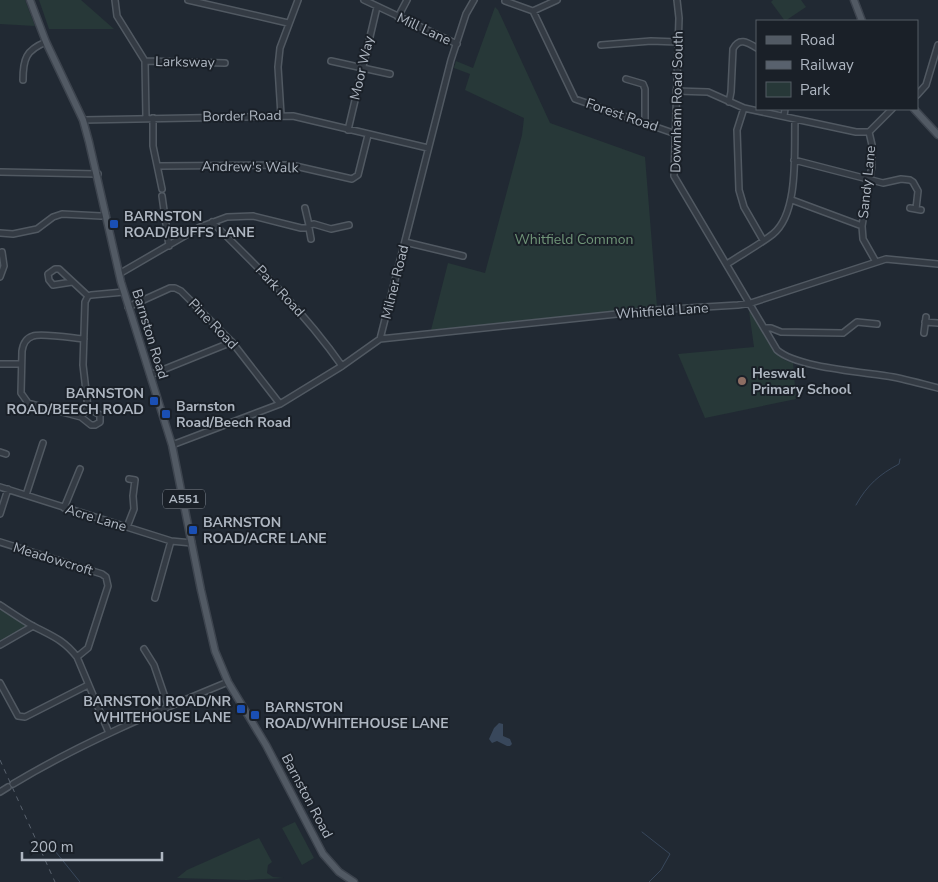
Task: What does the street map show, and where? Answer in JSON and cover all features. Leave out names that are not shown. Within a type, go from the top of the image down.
[{"type":"main road","name":"Barnston Road","points":[[30,0],[46,42],[83,120],[98,174],[119,274],[128,307],[172,445],[215,651],[228,682],[266,745],[323,854],[339,872],[354,882]]},
{"type":"main road","points":[[854,0],[862,20]]},
{"type":"main road","points":[[915,110],[938,135]]},
{"type":"street","points":[[115,0],[117,16],[145,61],[146,118]]},
{"type":"street","points":[[188,0],[288,23]]},
{"type":"street","points":[[281,115],[280,48],[298,0]]},
{"type":"street","name":"Mill Lane","points":[[364,0],[457,44]]},
{"type":"street","points":[[398,17],[408,0]]},
{"type":"street","name":"Milner Road","points":[[172,445],[280,404],[342,366],[380,339],[451,60],[466,14],[474,0]]},
{"type":"street","points":[[506,1],[533,11],[557,0]]},
{"type":"street","name":"Downham Road South","points":[[677,0],[675,180],[751,303],[777,350],[785,356],[840,370],[894,378],[938,388]]},
{"type":"street","name":"Moor Way","points":[[348,130],[377,7]]},
{"type":"street","name":"Forest Road","points":[[533,11],[576,99],[676,134]]},
{"type":"street","points":[[601,45],[651,41],[678,42]]},
{"type":"street","points":[[728,102],[732,92],[733,49],[740,41],[745,41],[756,47]]},
{"type":"street","points":[[23,80],[23,67],[26,56],[36,46],[46,42]]},
{"type":"street","points":[[918,94],[926,85],[938,45]]},
{"type":"street","points":[[331,60],[390,74]]},
{"type":"street","name":"Larksway","points":[[145,61],[225,63]]},
{"type":"street","points":[[626,79],[643,84],[645,89],[645,123]]},
{"type":"street","points":[[676,91],[708,92],[744,108],[856,132],[869,132]]},
{"type":"street","points":[[744,108],[737,130],[739,190],[744,207],[764,240]]},
{"type":"street","points":[[784,116],[786,110]]},
{"type":"street","name":"Sandy Lane","points":[[876,262],[863,239],[862,226],[872,164],[872,145],[869,132],[891,110]]},
{"type":"street","name":"Border Road","points":[[83,120],[281,115],[293,116],[428,148]]},
{"type":"street","points":[[153,118],[153,146],[162,189]]},
{"type":"street","points":[[727,264],[773,234],[783,222],[792,200],[796,120]]},
{"type":"street","name":"Andrew's Walk","points":[[158,166],[292,165],[352,179],[358,175],[368,135]]},
{"type":"street","points":[[794,160],[883,184],[906,179],[913,182],[918,194],[916,209]]},
{"type":"street","points":[[0,172],[98,174]]},
{"type":"street","points":[[162,196],[169,246]]},
{"type":"street","points":[[792,200],[862,226]]},
{"type":"street","points":[[305,208],[311,239]]},
{"type":"street","points":[[0,233],[13,234],[37,229],[53,217],[62,214],[101,216],[106,214]]},
{"type":"street","points":[[119,274],[200,227],[233,216],[253,216],[301,228],[314,224],[331,229],[349,225]]},
{"type":"street","name":"Park Road","points":[[212,222],[320,334],[342,366]]},
{"type":"street","points":[[341,227],[343,234]]},
{"type":"street","points":[[405,242],[463,256]]},
{"type":"street","points":[[452,261],[454,254]]},
{"type":"street","points":[[0,277],[4,266],[2,255]]},
{"type":"street","name":"Whitfield Lane","points":[[380,339],[656,310],[738,306],[886,259],[938,264]]},
{"type":"street","points":[[72,282],[53,285],[49,280],[48,274],[55,269],[59,269],[88,296]]},
{"type":"street","name":"Pine Road","points":[[128,307],[170,288],[181,290],[232,342],[280,404]]},
{"type":"street","points":[[88,296],[124,292]]},
{"type":"street","points":[[81,417],[88,408],[82,365],[85,302],[88,296]]},
{"type":"street","points":[[924,333],[925,319],[938,323]]},
{"type":"street","points":[[765,328],[780,332],[843,333],[857,322],[877,324]]},
{"type":"street","points":[[84,339],[32,336],[23,344],[21,393],[28,403],[81,417],[91,425],[100,422],[100,415],[88,408]]},
{"type":"street","points":[[150,375],[232,342]]},
{"type":"street","points":[[0,364],[21,364]]},
{"type":"street","points":[[26,495],[43,443]]},
{"type":"street","points":[[64,508],[80,469]]},
{"type":"street","points":[[127,527],[134,508],[135,480],[129,479]]},
{"type":"street","name":"Acre Lane","points":[[0,487],[171,541],[192,544]]},
{"type":"street","points":[[0,514],[8,489]]},
{"type":"street","points":[[155,598],[171,541]]},
{"type":"street","name":"Meadowcroft","points":[[0,542],[102,574],[106,577],[108,586],[88,648],[77,657]]},
{"type":"street","points":[[0,605],[69,646],[77,657],[109,733]]},
{"type":"street","points":[[0,644],[33,626]]},
{"type":"street","points":[[144,650],[154,665],[168,706]]},
{"type":"street","points":[[0,792],[60,757],[109,733],[168,706],[228,682]]},
{"type":"street","points":[[0,683],[18,716],[25,717],[88,685]]},
{"type":"green space","points":[[0,0],[25,0],[35,26],[0,24]]},
{"type":"green space","points":[[39,0],[81,0],[114,29],[49,29]]},
{"type":"green space","points":[[773,0],[801,0],[806,7],[784,20],[771,2]]},
{"type":"green space","name":"Whitfield Common","points":[[495,7],[550,123],[645,157],[657,307],[431,330],[448,263],[485,273],[522,135],[524,118],[465,90],[470,74],[454,68],[456,61],[473,68]]},
{"type":"green space","name":"Heswall Primary School","points":[[749,311],[778,355],[793,363],[796,399],[705,418],[678,354],[754,347]]},
{"type":"green space","points":[[0,610],[22,621],[27,626],[25,630],[0,642]]},
{"type":"green space","points":[[295,822],[314,858],[302,865],[282,828]]},
{"type":"green space","points":[[259,838],[272,862],[268,865],[267,873],[273,877],[284,878],[246,880],[177,878],[187,870]]},
{"type":"water","points":[[499,723],[503,724],[503,736],[510,739],[512,744],[510,746],[497,741],[492,743],[489,739],[494,728]]},
{"type":"waterway","points":[[856,505],[869,486],[880,476],[899,464],[900,459]]},
{"type":"waterway","points":[[642,832],[670,854],[661,870],[649,882]]},
{"type":"waterway","points":[[51,846],[80,882]]},
{"type":"railway","points":[[0,760],[55,882]]},
{"type":"place","name":"BARNSTON ROAD/BUFFS LANE","points":[[114,224]]},
{"type":"place","name":"Heswall Primary School","points":[[742,381]]},
{"type":"place","name":"BARNSTON ROAD/BEECH ROAD","points":[[154,401]]},
{"type":"place","name":"Barnston Road/Beech Road","points":[[166,414]]},
{"type":"place","name":"BARNSTON ROAD/ACRE LANE","points":[[193,530]]},
{"type":"place","name":"BARNSTON ROAD/NR WHITEHOUSE LANE","points":[[241,709]]},
{"type":"place","name":"BARNSTON ROAD/WHITEHOUSE LANE","points":[[255,715]]}]
